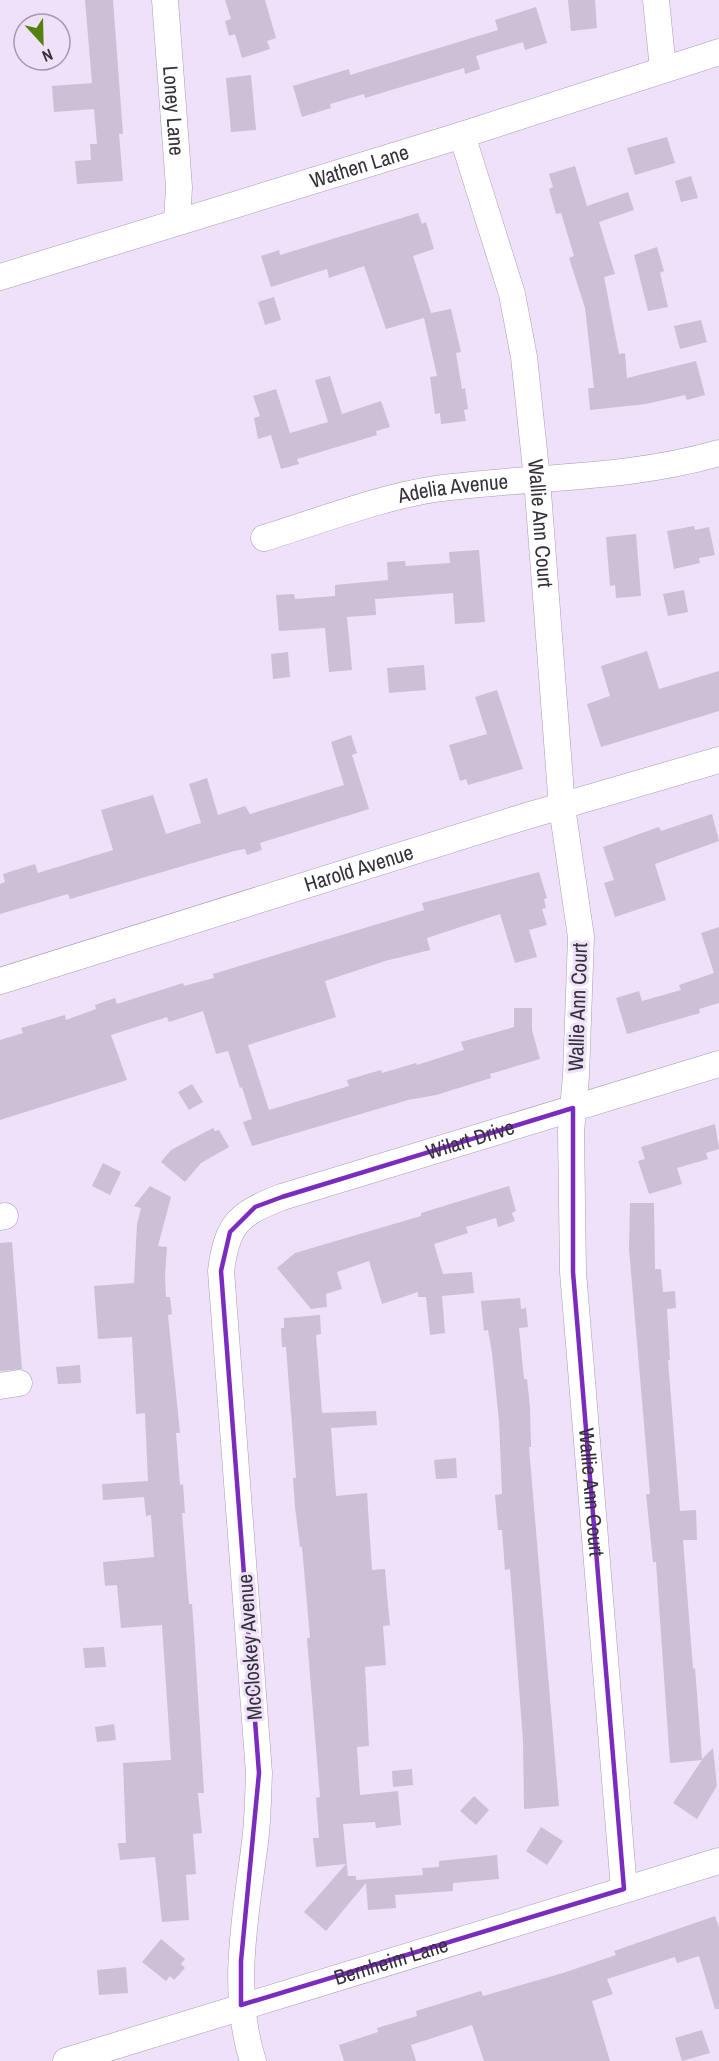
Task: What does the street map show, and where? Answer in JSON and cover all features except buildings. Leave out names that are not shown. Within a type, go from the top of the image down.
[{"type":"street","name":"Loney Lane","points":[[165,0],[179,188],[177,222]]},
{"type":"street","points":[[656,0],[663,69]]},
{"type":"street","name":"Wathen Lane","points":[[0,277],[462,135],[719,52]]},
{"type":"street","name":"Wallie Ann Court","points":[[462,135],[512,294],[524,357],[537,479],[562,807],[581,937],[573,1108],[573,1272],[624,1889]]},
{"type":"street","name":"Adelia Avenue","points":[[264,538],[431,490],[624,472],[696,460],[719,453]]},
{"type":"street","name":"Harold Avenue","points":[[0,981],[719,760]]},
{"type":"street","name":"Wilart Drive","points":[[230,1232],[239,1220],[255,1208],[282,1197],[719,1064]]},
{"type":"street","name":"McCloskey Avenue","points":[[230,1232],[225,1244],[221,1271],[259,1773],[256,1838],[240,1961],[241,2005],[245,2037],[253,2061]]},
{"type":"street","name":"Bernheim Lane","points":[[66,2061],[241,2005],[719,1861]]},
{"type":"highlighted area","points":[[573,1108],[573,1272],[624,1889],[241,2005],[241,1961],[259,1773],[221,1271],[230,1232],[255,1207],[282,1197]]}]
